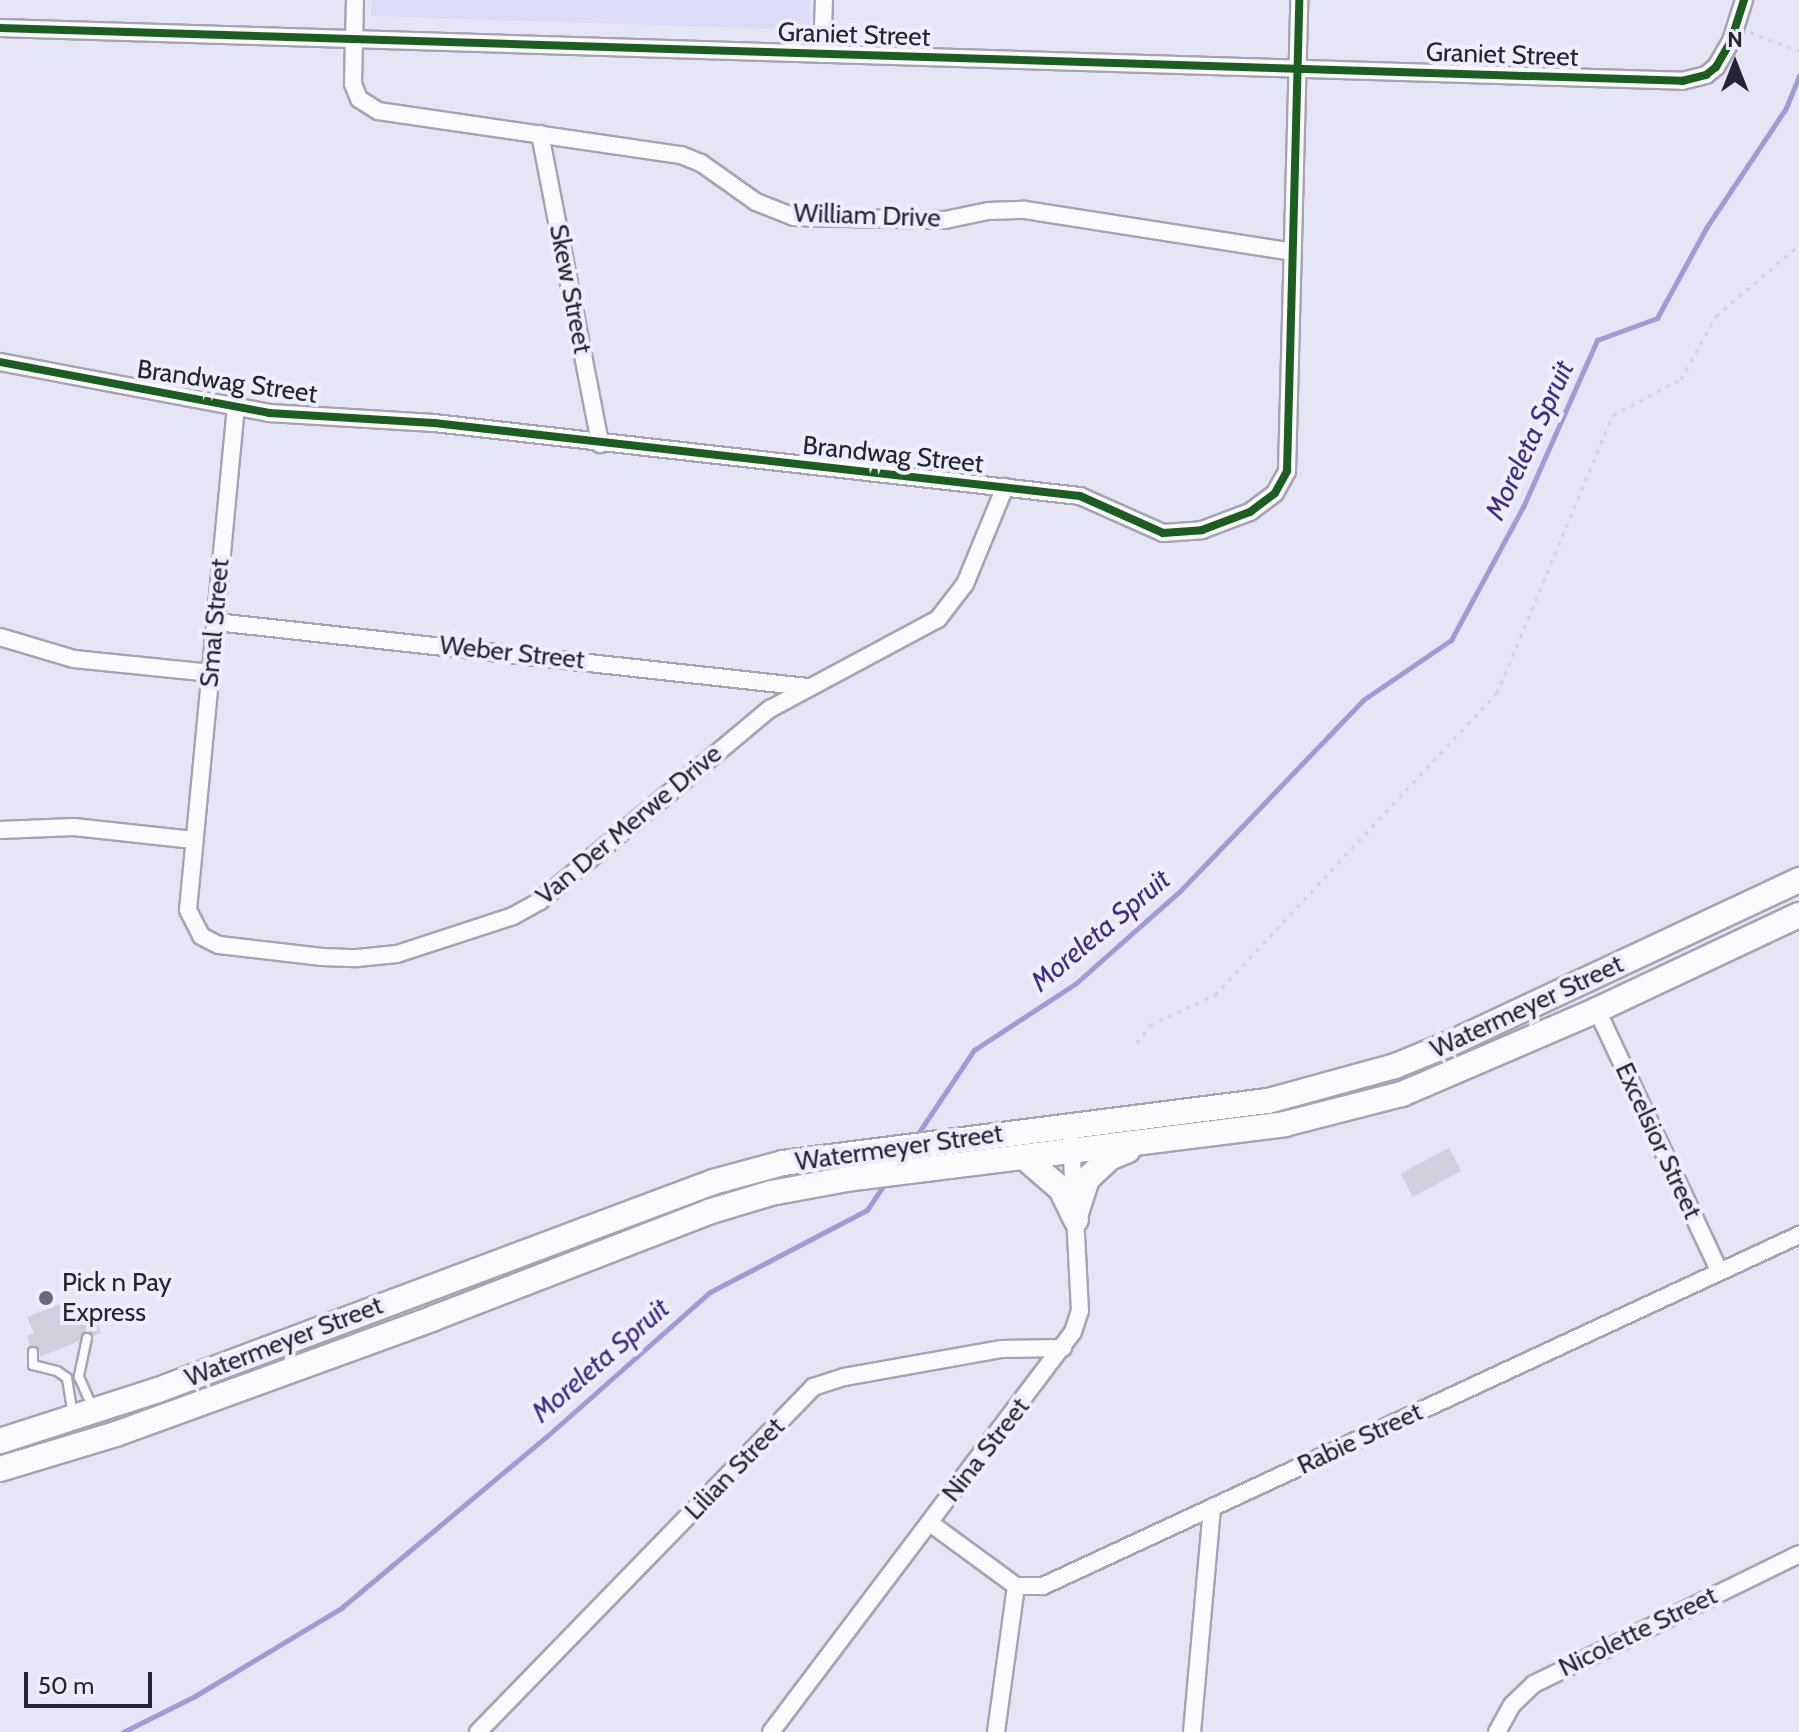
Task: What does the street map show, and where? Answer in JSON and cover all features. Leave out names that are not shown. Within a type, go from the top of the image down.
[{"type":"main road","name":"Watermeyer Street","points":[[0,1441],[84,1415],[713,1182],[783,1163],[1268,1101],[1395,1066],[1449,1044],[1799,880]]},
{"type":"main road","name":"Watermeyer Street","points":[[0,1469],[116,1434],[434,1318],[708,1212],[771,1193],[853,1178],[1285,1124],[1402,1094],[1597,1010],[1799,915]]},
{"type":"main road","points":[[1076,1216],[1087,1179],[1098,1166],[1111,1157],[1149,1143]]},
{"type":"main road","points":[[1025,1158],[1061,1189],[1076,1216]]},
{"type":"street","points":[[354,38],[355,0]]},
{"type":"street","points":[[822,54],[824,0]]},
{"type":"street","name":"Brandwag Street","points":[[0,362],[269,413],[434,423],[1080,496],[1167,533],[1202,530],[1235,520],[1268,499],[1285,478],[1288,466],[1299,0]]},
{"type":"street","points":[[1735,26],[1744,0]]},
{"type":"street","name":"Graniet Street","points":[[0,28],[1663,81],[1695,80],[1706,75],[1722,57],[1735,26]]},
{"type":"street","name":"William Drive","points":[[354,38],[353,84],[364,103],[378,111],[681,155],[701,163],[756,202],[794,217],[945,220],[988,211],[1025,210],[1292,252]]},
{"type":"street","name":"Skew Street","points":[[540,134],[600,444]]},
{"type":"street","name":"Smal Street","points":[[193,840],[236,406]]},
{"type":"street","name":"Van Der Merwe Drive","points":[[193,840],[188,910],[195,928],[207,940],[225,946],[322,957],[397,954],[513,916],[540,901],[751,723],[808,687],[922,629],[946,611],[965,584],[1005,487]]},
{"type":"street","name":"Weber Street","points":[[216,622],[808,687]]},
{"type":"street","points":[[0,637],[85,661],[211,673]]},
{"type":"street","points":[[0,830],[90,828],[193,840]]},
{"type":"street","name":"Excelsior Street","points":[[1597,1010],[1720,1272]]},
{"type":"street","name":"Nina Street","points":[[771,1732],[1063,1348],[1080,1311],[1070,1125]]},
{"type":"street","name":"Rabie Street","points":[[1016,1586],[1037,1587],[1053,1582],[1799,1235]]},
{"type":"street","name":"Lilian Street","points":[[478,1732],[813,1387],[836,1378],[1001,1349],[1063,1348]]},
{"type":"street","points":[[1192,1732],[1212,1508]]},
{"type":"street","points":[[930,1523],[1016,1586],[996,1732]]},
{"type":"street","name":"Nicolette Street","points":[[1497,1732],[1512,1705],[1534,1684],[1799,1554]]},
{"type":"lane","points":[[84,1415],[79,1377],[87,1338]]},
{"type":"lane","points":[[33,1352],[33,1365],[63,1373],[84,1415]]},
{"type":"path","points":[[1735,26],[1799,51]]},
{"type":"path","points":[[1137,1043],[1150,1025],[1215,995],[1497,693],[1613,415],[1681,379],[1716,316],[1799,245]]},
{"type":"shaded area","points":[[372,0],[810,0],[809,30],[371,16]]},
{"type":"building","points":[[1449,1148],[1461,1171],[1413,1197],[1400,1174]]},
{"type":"building","points":[[61,1304],[67,1320],[92,1310],[101,1333],[94,1336],[84,1332],[79,1341],[40,1357],[39,1348],[30,1346],[27,1336],[34,1333],[27,1317]]},
{"type":"waterway","name":"Moreleta Spruit","points":[[915,1138],[974,1050],[1075,984],[1180,891],[1363,700],[1451,640],[1523,507],[1597,340],[1657,318],[1706,228],[1786,108],[1799,75]]},
{"type":"waterway","name":"Moreleta Spruit","points":[[123,1732],[195,1696],[340,1609],[546,1437],[710,1292],[867,1210],[885,1183]]},
{"type":"cycle path","points":[[0,362],[269,413],[434,423],[1080,496],[1163,533],[1202,530],[1250,512],[1275,493],[1287,471],[1299,0]]},
{"type":"cycle path","points":[[0,28],[1682,81],[1706,75],[1716,67],[1731,41],[1744,0]]},
{"type":"place","name":"Pick n Pay Express","points":[[46,1298]]}]
